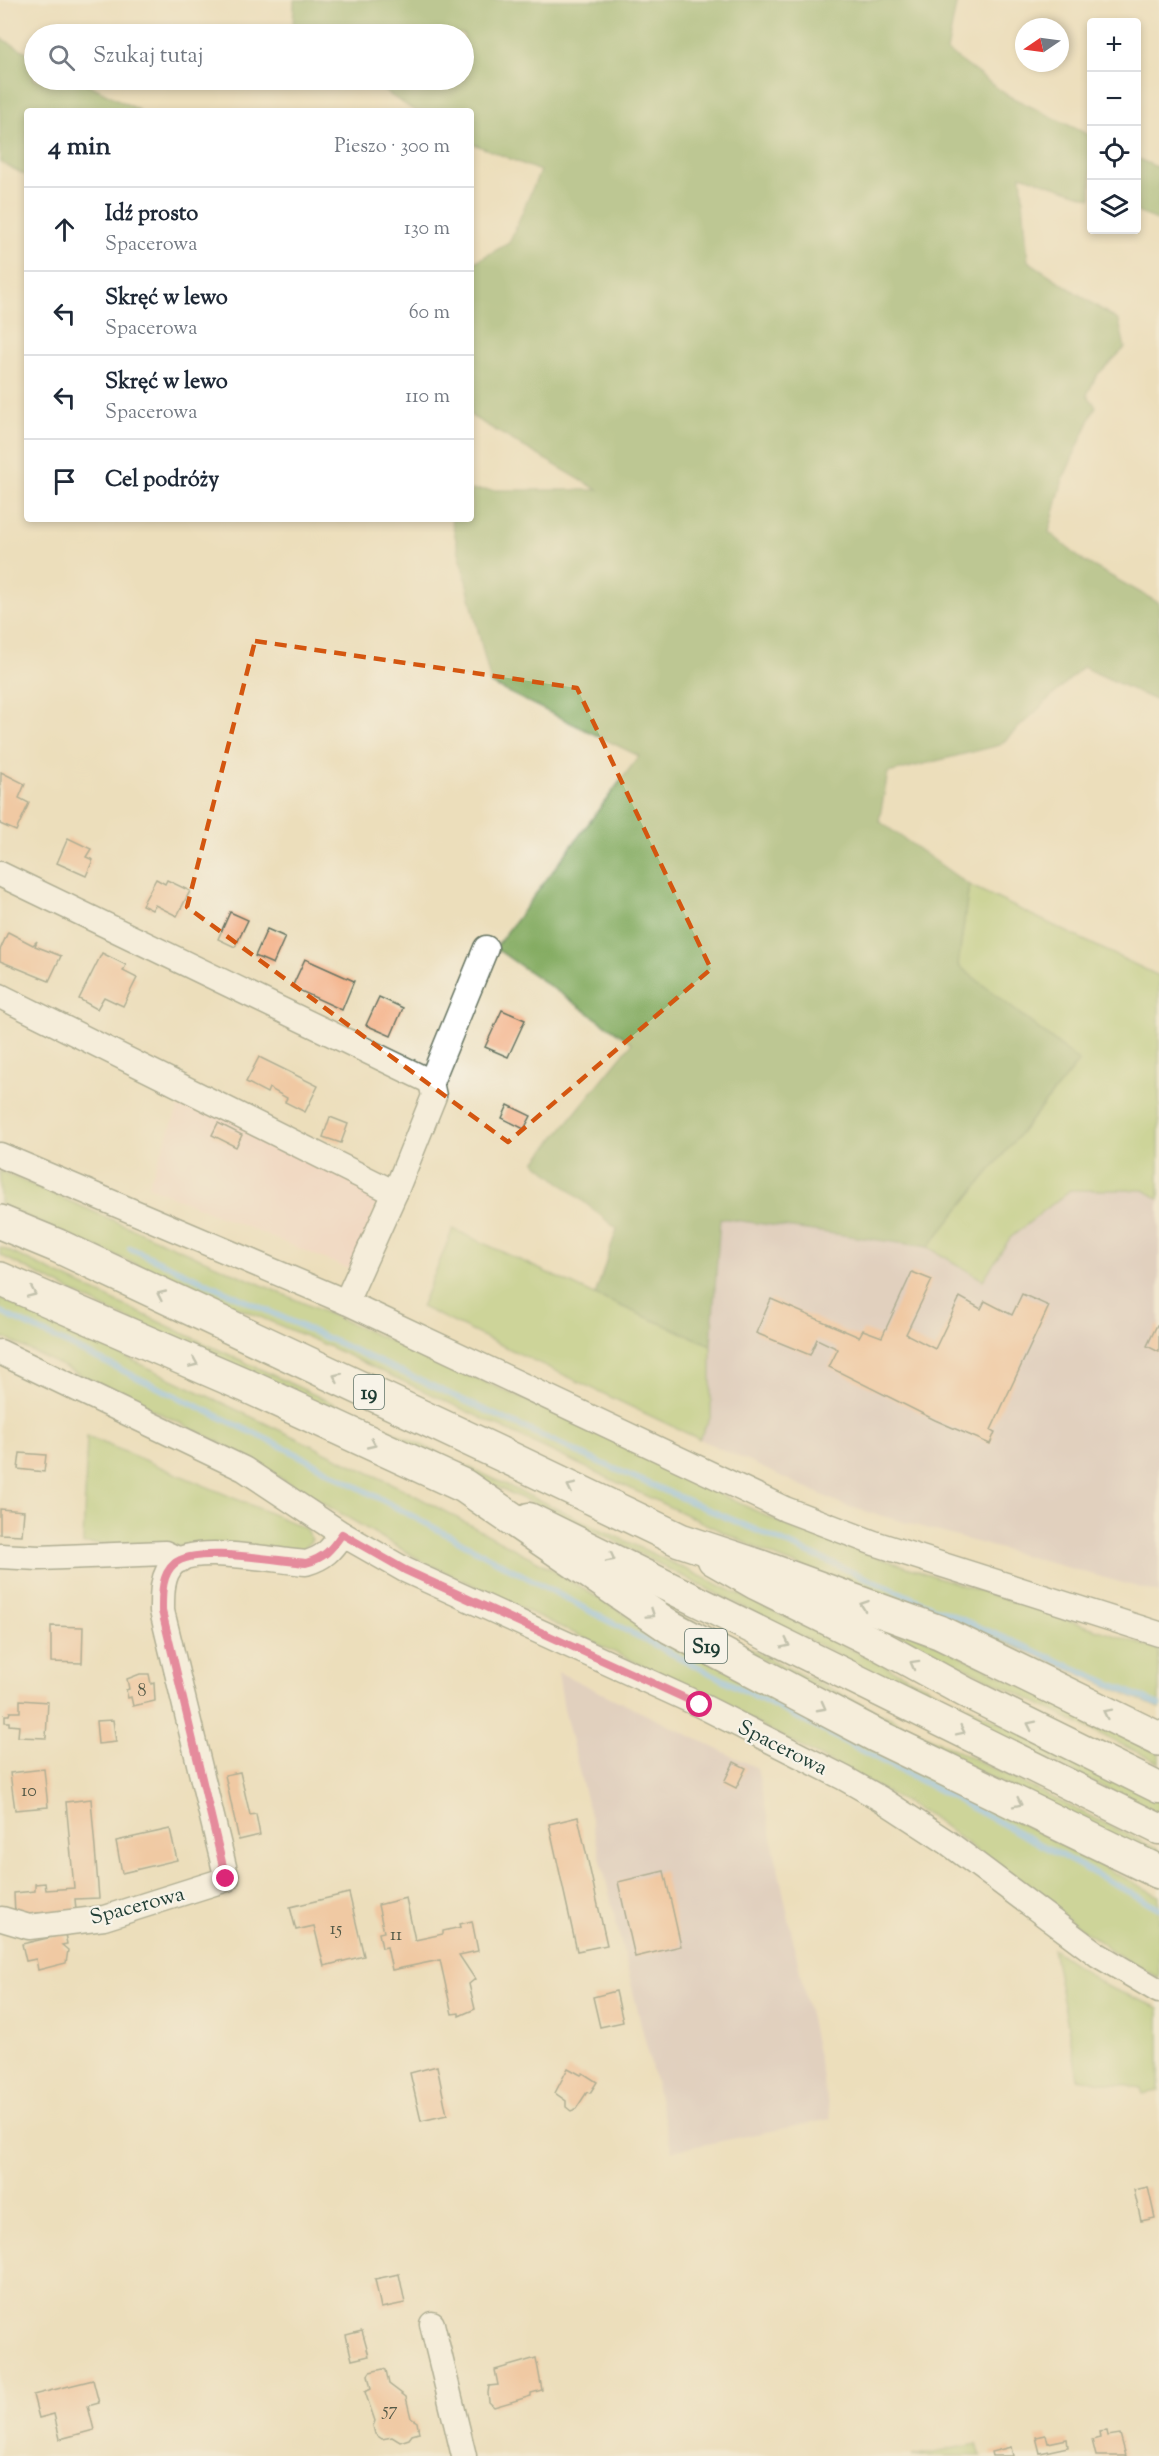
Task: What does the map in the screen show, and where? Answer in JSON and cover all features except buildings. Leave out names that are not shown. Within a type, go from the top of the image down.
[{"type":"highway","name":"19","points":[[0,1222],[58,1246],[680,1540]]},
{"type":"highway","name":"19","points":[[0,1279],[245,1385],[464,1486]]},
{"type":"highway","name":"S19","points":[[464,1486],[670,1627],[877,1736],[1159,1872]]},
{"type":"highway","points":[[680,1540],[939,1632],[1159,1739]]},
{"type":"main road","points":[[464,1486],[1159,1828]]},
{"type":"main road","points":[[680,1540],[755,1584],[1159,1788]]},
{"type":"street","points":[[0,874],[431,1082]]},
{"type":"street","points":[[346,1302],[395,1193],[434,1096],[431,1082],[486,948]]},
{"type":"street","points":[[0,996],[395,1193]]},
{"type":"street","points":[[0,1155],[346,1302],[793,1513],[874,1543],[1159,1634]]},
{"type":"street","name":"Spacerowa","points":[[0,1352],[228,1460],[278,1490],[342,1534],[405,1570],[700,1705],[844,1778],[947,1842],[1098,1955],[1159,1991]]},
{"type":"street","points":[[0,1556],[39,1558],[165,1553],[180,1560],[194,1555],[215,1554],[306,1563],[320,1559],[329,1553],[342,1534]]},
{"type":"street","name":"Spacerowa","points":[[2,1919],[29,1927],[104,1918],[226,1879],[162,1611],[162,1593],[167,1573],[173,1564],[180,1560]]},
{"type":"street","points":[[432,2324],[464,2456]]},
{"type":"highlighted area","points":[[255,641],[577,688],[711,969],[508,1142],[187,907]]},
{"type":"shaded area","points":[[184,1094],[384,1185],[351,1270],[148,1186]]},
{"type":"shaded area","points":[[1071,1189],[1144,1190],[1159,1199],[1159,1593],[846,1506],[699,1439],[711,1416],[711,1345],[719,1218],[928,1247],[983,1280],[1009,1238]]},
{"type":"shaded area","points":[[558,1672],[757,1768],[831,2119],[672,2151],[564,1709]]},
{"type":"green space","points":[[294,0],[957,0],[947,51],[1007,95],[1087,134],[1087,197],[1021,175],[1028,261],[1119,321],[1125,348],[1097,375],[1087,395],[1096,406],[1063,479],[1049,532],[1082,560],[1159,603],[1159,702],[1083,667],[1000,745],[888,773],[879,821],[969,885],[958,965],[1079,1061],[928,1247],[720,1218],[711,1345],[595,1295],[617,1229],[535,1162],[632,1043],[495,948],[639,756],[491,684],[452,522],[474,522],[474,490],[598,490],[474,418],[474,262],[509,243],[540,171],[474,144],[474,108],[410,108],[382,90],[474,90],[474,24],[293,24]]},
{"type":"green space","points":[[0,38],[24,51],[24,90],[99,90],[134,108],[24,108],[24,174],[0,162]]},
{"type":"green space","points":[[1141,160],[1159,168],[1159,221],[1141,214]]},
{"type":"green space","points":[[969,885],[1159,976],[1159,1199],[1144,1190],[1070,1190],[1010,1238],[983,1280],[928,1247],[1079,1061],[958,965]]},
{"type":"green space","points":[[0,1171],[655,1458],[655,1463],[798,1531],[1159,1650],[1159,1708],[1032,1653],[780,1559],[328,1346],[60,1232],[0,1204]]},
{"type":"green space","points":[[453,1229],[595,1295],[711,1345],[711,1416],[699,1439],[421,1307]]},
{"type":"green space","points":[[0,1247],[749,1599],[1159,1801],[1159,1815],[609,1538],[106,1309],[0,1255]]},
{"type":"green space","points":[[0,1297],[403,1489],[539,1562],[630,1617],[1159,1896],[1159,1978],[1127,1961],[1059,1913],[929,1815],[700,1693],[422,1561],[215,1440],[0,1336]]},
{"type":"green space","points":[[87,1436],[305,1528],[312,1540],[300,1552],[258,1548],[83,1544]]},
{"type":"green space","points":[[649,1601],[1159,1850],[1159,1865]]},
{"type":"green space","points":[[904,1628],[1159,1753],[1159,1763],[899,1635]]},
{"type":"green space","points":[[1053,1949],[1106,1986],[1159,2008],[1159,2091],[1143,2094],[1141,2088],[1078,2078]]},
{"type":"green space","points":[[977,2444],[981,2456],[912,2456]]},
{"type":"waterway","points":[[130,1248],[601,1463],[1159,1705]]},
{"type":"waterway","points":[[0,1312],[287,1449],[616,1625],[941,1791],[1159,1908]]},
{"type":"route","points":[[226,1879],[162,1611],[162,1593],[167,1573],[173,1564],[180,1560],[194,1555],[215,1554],[306,1563],[320,1559],[329,1553],[342,1534],[405,1570],[700,1705]]}]
